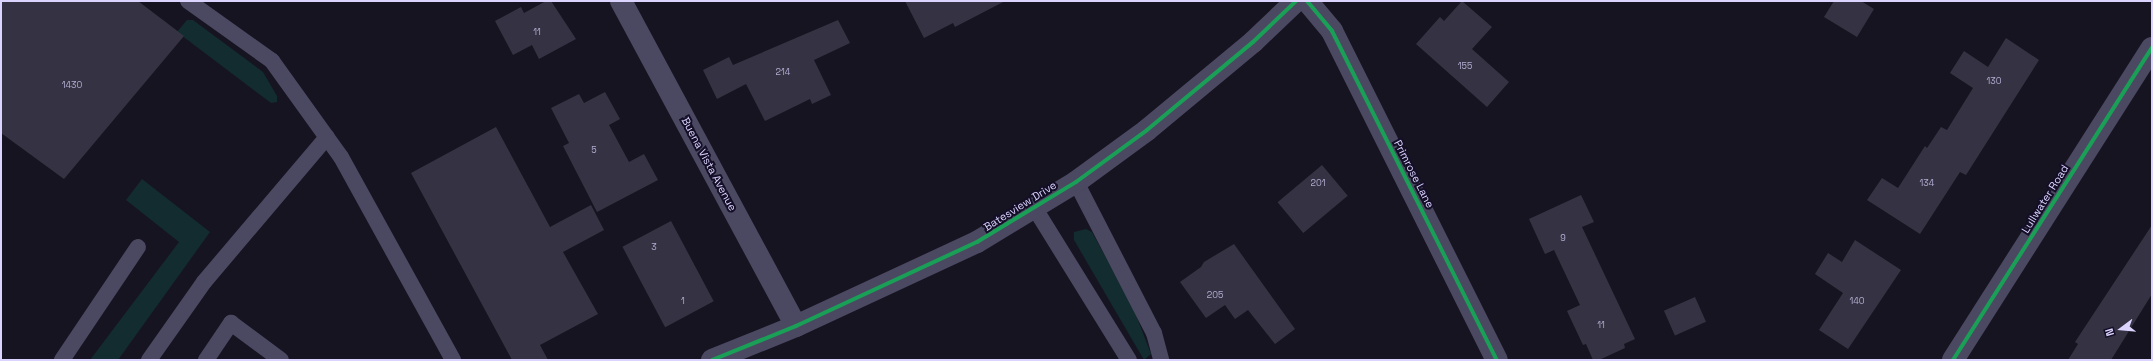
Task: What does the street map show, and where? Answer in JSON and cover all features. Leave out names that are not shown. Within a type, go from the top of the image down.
[{"type":"street","name":"Buena Vista Avenue","points":[[622,1],[796,326]]},
{"type":"street","name":"Batesview Drive","points":[[712,360],[796,326],[967,248],[1076,182],[1153,125],[1253,42],[1296,1]]},
{"type":"street","name":"Primrose Lane","points":[[1307,1],[1332,31],[1497,360]]},
{"type":"street","name":"Lullwater Road","points":[[1953,360],[2152,48]]},
{"type":"lane","points":[[188,1],[272,61],[340,156],[453,360]]},
{"type":"lane","points":[[149,360],[204,282],[326,137]]},
{"type":"lane","points":[[1076,182],[1154,333],[1161,360]]},
{"type":"lane","points":[[1034,207],[1129,360]]},
{"type":"lane","points":[[62,360],[138,247]]},
{"type":"lane","points":[[206,360],[231,323],[281,360]]},
{"type":"green space","points":[[187,20],[193,20],[263,72],[277,96],[277,102],[271,103],[177,32]]},
{"type":"green space","points":[[142,179],[210,232],[118,360],[90,360],[179,242],[126,200]]},
{"type":"green space","points":[[1086,229],[1092,232],[1133,307],[1151,354],[1144,360],[1074,240],[1074,232]]},
{"type":"building","points":[[1,1],[138,1],[184,36],[64,179],[1,133]]},
{"type":"building","points":[[546,1],[551,1],[576,39],[539,59],[532,45],[513,55],[495,21],[521,7],[524,13]]},
{"type":"building","points":[[905,1],[1005,1],[955,27],[953,23],[924,38]]},
{"type":"building","points":[[1462,1],[1492,27],[1472,49],[1509,82],[1487,107],[1416,44],[1440,17],[1444,21]]},
{"type":"building","points":[[1834,1],[1861,1],[1874,9],[1857,37],[1824,17]]},
{"type":"building","points":[[838,20],[850,43],[814,60],[831,95],[812,104],[810,99],[765,121],[746,84],[717,99],[703,70],[729,57],[733,65]]},
{"type":"building","points":[[2006,38],[2039,60],[1966,175],[1960,172],[1920,234],[1867,200],[1882,178],[1898,188],[1925,146],[1927,148],[1941,127],[1947,130],[1973,88],[1950,73],[1964,51],[1988,67]]},
{"type":"building","points":[[605,92],[620,119],[609,125],[629,162],[644,154],[658,180],[597,212],[563,146],[569,143],[551,108],[579,94],[584,103]]},
{"type":"building","points":[[496,127],[550,227],[591,205],[604,230],[563,252],[598,314],[540,345],[548,360],[512,360],[411,173]]},
{"type":"building","points":[[1322,165],[1348,196],[1303,233],[1278,202]]},
{"type":"building","points":[[1581,195],[1594,222],[1582,227],[1635,339],[1624,344],[1625,348],[1599,360],[1593,360],[1586,344],[1583,345],[1567,311],[1580,305],[1554,250],[1545,254],[1529,219]]},
{"type":"building","points":[[671,221],[714,301],[665,327],[622,247]]},
{"type":"building","points":[[2152,225],[2152,294],[2111,360],[2068,360],[2078,344],[2075,342]]},
{"type":"building","points":[[1855,240],[1901,270],[1848,349],[1819,330],[1843,293],[1815,274],[1828,253],[1842,262]]},
{"type":"building","points":[[1234,244],[1295,329],[1275,344],[1248,310],[1235,319],[1225,305],[1206,318],[1180,282],[1201,267],[1204,262]]},
{"type":"building","points":[[1695,297],[1706,322],[1675,335],[1664,311]]},
{"type":"cycle path","points":[[712,360],[796,326],[977,242],[1076,182],[1147,130],[1253,42],[1296,1]]},
{"type":"cycle path","points":[[1307,1],[1332,31],[1497,360]]},
{"type":"cycle path","points":[[1953,360],[2152,48]]}]
